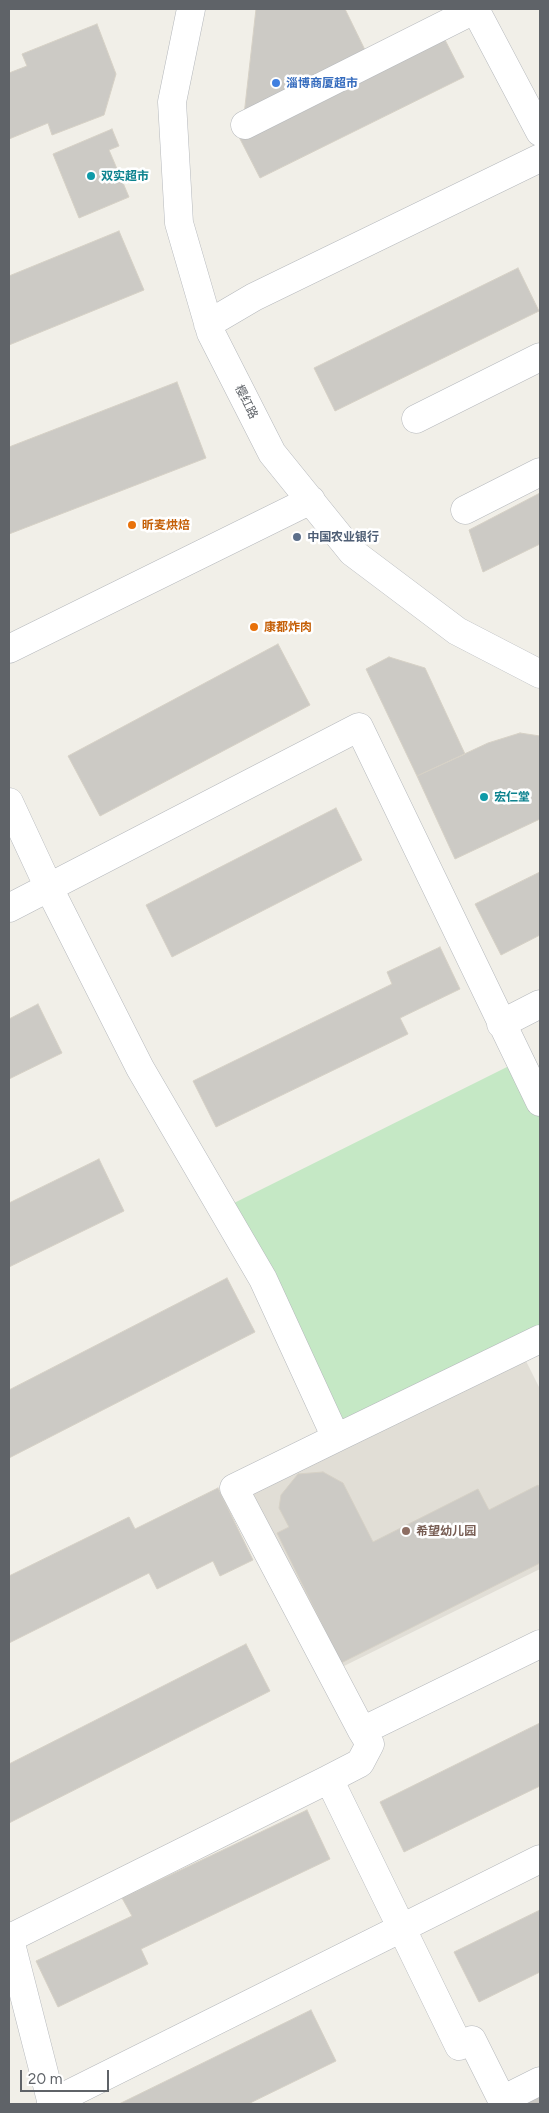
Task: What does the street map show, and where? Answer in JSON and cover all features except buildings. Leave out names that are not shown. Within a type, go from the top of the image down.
[{"type":"street","name":"樱红路","points":[[191,9],[172,102],[178,222],[211,333],[272,453],[352,552],[457,631],[540,674]]},
{"type":"street","points":[[245,125],[475,9],[540,132]]},
{"type":"street","points":[[208,324],[254,297],[540,158]]},
{"type":"street","points":[[416,419],[540,357]]},
{"type":"street","points":[[465,510],[540,472]]},
{"type":"street","points":[[9,649],[311,500]]},
{"type":"street","points":[[9,908],[359,727],[540,1102]]},
{"type":"street","points":[[9,802],[49,888],[140,1068],[263,1279],[336,1438]]},
{"type":"street","points":[[501,1024],[540,1004]]},
{"type":"street","points":[[540,1339],[234,1488],[370,1744],[360,1763],[9,1937],[52,2104],[401,1927],[540,1859]]},
{"type":"street","points":[[362,1731],[540,1644]]},
{"type":"street","points":[[329,1779],[459,2046],[472,2040],[497,2102],[540,2081]]},
{"type":"shaded area","name":"希望幼儿园","points":[[525,1359],[540,1389],[540,1569],[340,1668],[253,1494]]},
{"type":"green space","points":[[519,1061],[540,1102],[540,1339],[336,1438],[222,1209]]},
{"type":"place","name":"淄博商厦超市","points":[[276,83]]},
{"type":"place","name":"双实超市","points":[[91,176]]},
{"type":"place","name":"昕麦烘焙","points":[[132,525]]},
{"type":"place","name":"中国农业银行","points":[[297,537]]},
{"type":"place","name":"康都炸肉","points":[[254,627]]},
{"type":"place","name":"宏仁堂","points":[[484,797]]},
{"type":"place","name":"希望幼儿园","points":[[406,1531]]}]
